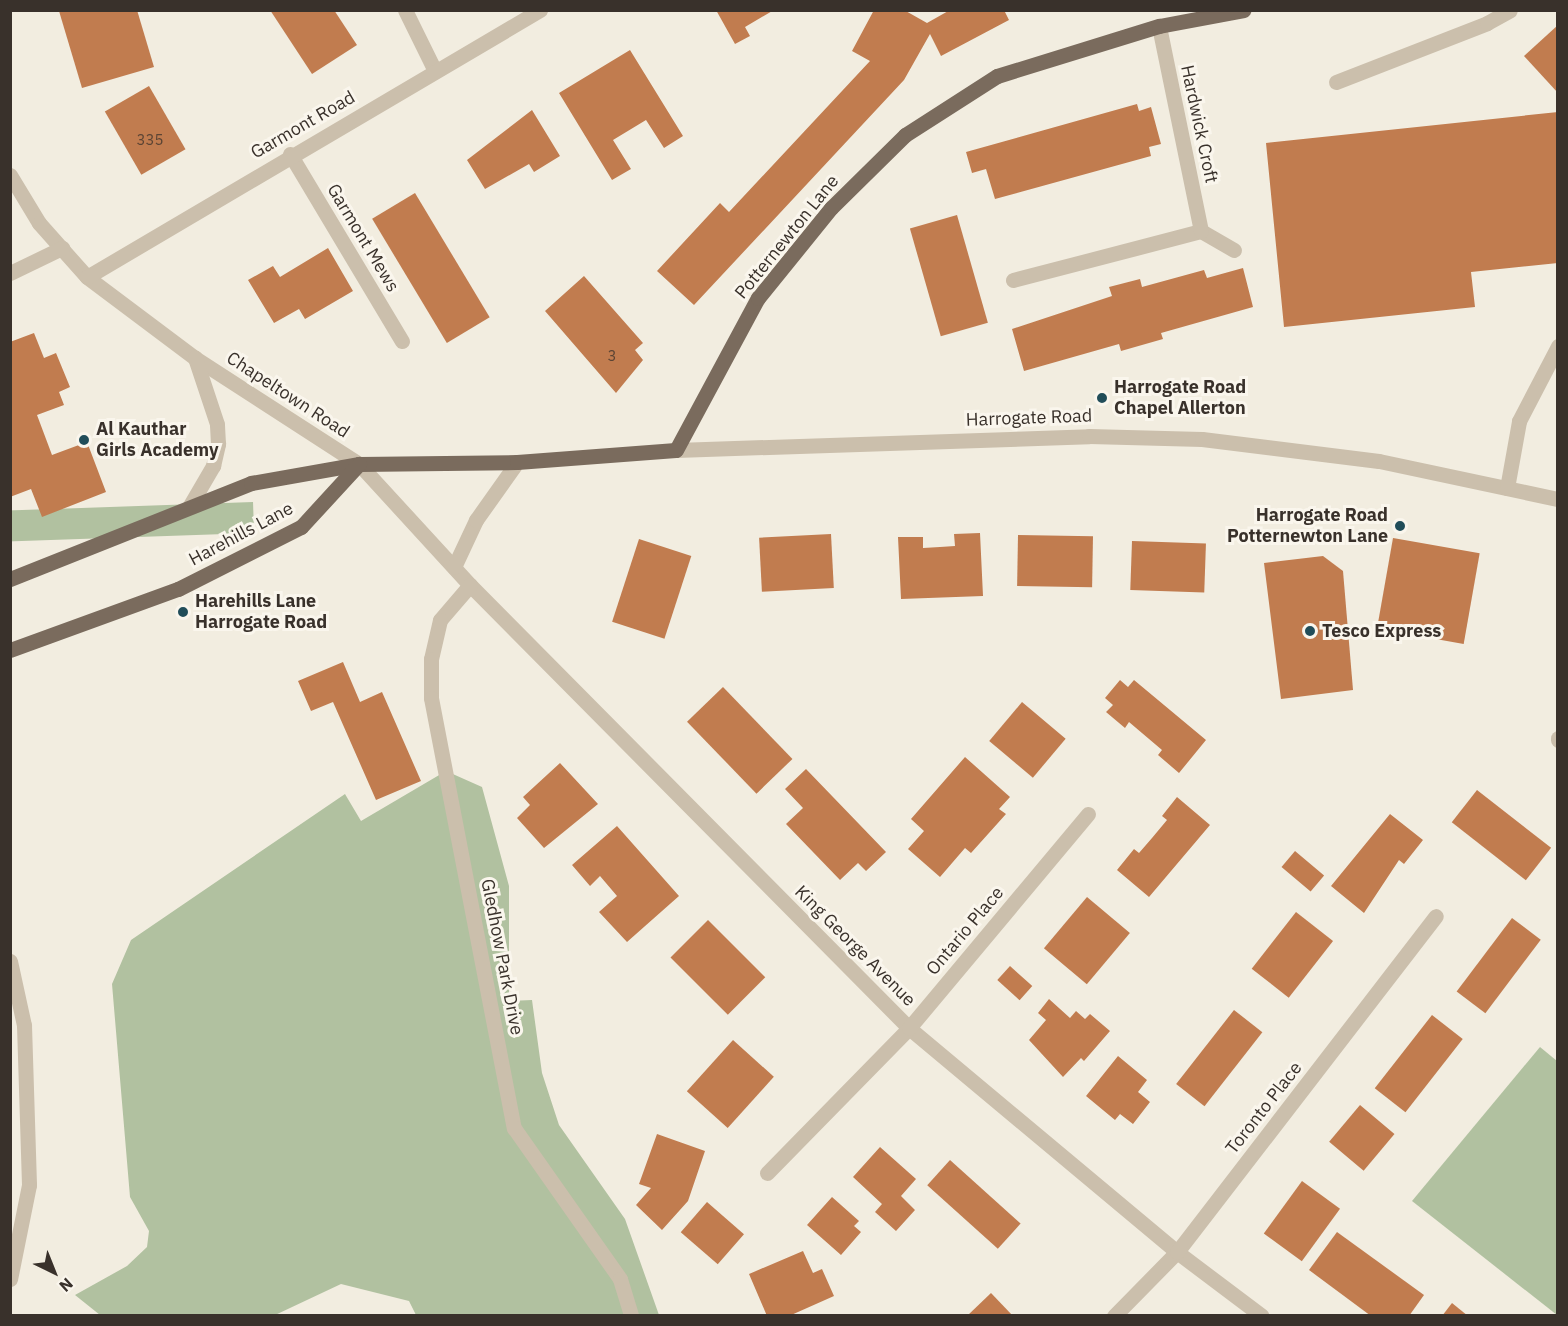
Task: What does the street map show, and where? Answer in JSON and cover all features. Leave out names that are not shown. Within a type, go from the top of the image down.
[{"type":"main road","name":"Potternewton Lane","points":[[676,450],[758,298],[831,208],[905,135],[997,76],[1159,26],[1244,10]]},
{"type":"main road","points":[[359,464],[517,462],[676,450]]},
{"type":"main road","name":"Harehills Lane","points":[[10,579],[251,483],[359,464]]},
{"type":"main road","name":"Harehills Lane","points":[[10,650],[178,589],[302,527],[359,464]]},
{"type":"street","points":[[405,10],[435,71]]},
{"type":"street","name":"Garmont Road","points":[[87,277],[290,154],[540,10]]},
{"type":"street","points":[[1336,82],[1487,23],[1510,10]]},
{"type":"street","name":"Hardwick Croft","points":[[1159,26],[1201,231]]},
{"type":"street","name":"Garmont Mews","points":[[290,154],[402,341]]},
{"type":"street","name":"Chapeltown Road","points":[[10,176],[39,223],[87,277],[195,358],[359,464]]},
{"type":"street","points":[[1013,280],[1201,231],[1234,250]]},
{"type":"street","points":[[10,273],[62,248]]},
{"type":"street","points":[[1507,488],[1520,421],[1557,346]]},
{"type":"street","name":"Chapeltown Road","points":[[189,507],[213,466],[218,444],[218,424],[195,358]]},
{"type":"street","name":"Harrogate Road","points":[[676,450],[1089,436],[1202,440],[1379,461],[1557,499]]},
{"type":"street","points":[[454,567],[476,520],[517,462]]},
{"type":"street","name":"King George Avenue","points":[[359,464],[470,585],[909,1028],[1177,1252],[1262,1316]]},
{"type":"street","name":"Gledhow Park Drive","points":[[470,585],[440,620],[431,659],[431,698],[514,1128],[620,1279],[631,1316]]},
{"type":"street","name":"Ontario Place","points":[[767,1173],[909,1028],[1088,814]]},
{"type":"street","name":"Toronto Place","points":[[1114,1316],[1177,1252],[1436,916]]},
{"type":"street","points":[[10,961],[24,1025],[29,1185],[10,1279]]},
{"type":"green space","points":[[253,502],[254,533],[10,542],[10,510]]},
{"type":"green space","points":[[446,771],[482,787],[509,886],[509,1001],[532,1000],[542,1073],[559,1125],[625,1219],[659,1315],[416,1315],[409,1301],[341,1284],[273,1316],[100,1315],[75,1295],[127,1266],[147,1247],[149,1231],[130,1197],[112,984],[131,940],[345,794],[361,821]]},
{"type":"green space","points":[[1540,1047],[1557,1061],[1557,1315],[1412,1201]]},
{"type":"building","points":[[137,10],[154,67],[82,88],[59,11]]},
{"type":"building","points":[[270,10],[334,10],[357,45],[312,74]]},
{"type":"building","points":[[716,10],[774,10],[745,27],[750,36],[735,44]]},
{"type":"building","points":[[874,10],[904,10],[927,23],[950,10],[1004,10],[1009,20],[941,56],[930,34],[904,80],[694,305],[657,271],[720,203],[729,212],[870,61],[852,51]]},
{"type":"building","points":[[1558,25],[1558,93],[1524,56]]},
{"type":"building","points":[[630,50],[683,136],[664,148],[646,120],[613,140],[631,169],[612,180],[559,93]]},
{"type":"building","points":[[149,86],[186,149],[141,175],[105,112]]},
{"type":"building","points":[[1137,104],[1139,111],[1151,107],[1161,144],[1149,147],[1151,156],[995,199],[986,169],[972,173],[966,152]]},
{"type":"building","points":[[532,110],[560,156],[534,172],[529,164],[485,189],[467,160]]},
{"type":"building","points":[[1558,112],[1558,263],[1471,272],[1475,307],[1284,327],[1266,143]]},
{"type":"building","points":[[415,193],[490,317],[447,343],[372,219]]},
{"type":"building","points":[[957,215],[988,323],[941,336],[910,229]]},
{"type":"building","points":[[328,248],[353,291],[305,319],[299,309],[274,323],[248,280],[273,266],[280,277]]},
{"type":"building","points":[[1243,268],[1253,307],[1161,333],[1163,339],[1121,351],[1119,344],[1024,371],[1012,329],[1112,296],[1109,287],[1140,279],[1142,287],[1204,270],[1207,278]]},
{"type":"building","points":[[584,276],[643,343],[635,350],[643,360],[616,393],[545,311]]},
{"type":"building","points":[[34,333],[44,358],[56,353],[70,387],[59,392],[64,405],[37,415],[52,455],[87,442],[106,492],[42,517],[31,489],[10,497],[10,342]]},
{"type":"building","points":[[980,533],[983,596],[901,599],[898,537],[923,537],[923,548],[955,546],[954,534]]},
{"type":"building","points":[[831,534],[834,588],[762,592],[759,538]]},
{"type":"building","points":[[1018,535],[1093,536],[1092,587],[1017,586]]},
{"type":"building","points":[[1393,538],[1480,553],[1464,644],[1377,629]]},
{"type":"building","points":[[639,539],[691,556],[664,639],[612,622]]},
{"type":"building","points":[[1132,541],[1206,544],[1204,593],[1130,590]]},
{"type":"building","name":"Tesco Express","points":[[1323,556],[1343,571],[1353,690],[1281,699],[1264,563]]},
{"type":"building","points":[[343,662],[360,702],[382,692],[421,781],[376,800],[333,702],[311,711],[298,681]]},
{"type":"building","points":[[1120,680],[1128,687],[1134,680],[1206,740],[1179,773],[1158,755],[1162,750],[1129,722],[1125,728],[1106,712],[1113,705],[1105,698]]},
{"type":"building","points":[[723,687],[792,759],[756,794],[687,722]]},
{"type":"building","points":[[1022,702],[1066,739],[1033,778],[989,741]]},
{"type":"building","points":[[965,757],[1010,797],[999,809],[1006,814],[971,853],[965,848],[940,877],[908,849],[924,831],[911,819]]},
{"type":"building","points":[[560,763],[598,804],[544,848],[517,818],[530,805],[523,797]]},
{"type":"building","points":[[806,769],[886,852],[866,871],[858,863],[840,880],[786,824],[803,808],[785,789]]},
{"type":"building","points":[[1477,790],[1551,848],[1526,880],[1452,822]]},
{"type":"building","points":[[1177,797],[1210,825],[1149,897],[1117,870],[1134,849],[1139,853],[1167,820],[1162,816]]},
{"type":"building","points":[[1390,814],[1423,840],[1404,864],[1399,860],[1364,913],[1331,886]]},
{"type":"building","points":[[617,826],[679,896],[627,942],[599,912],[617,896],[600,876],[590,886],[572,865]]},
{"type":"building","points":[[1295,851],[1324,875],[1311,892],[1282,867]]},
{"type":"building","points":[[1087,897],[1130,933],[1087,984],[1044,948]]},
{"type":"building","points":[[1296,912],[1333,941],[1289,998],[1252,969]]},
{"type":"building","points":[[1512,918],[1541,940],[1485,1013],[1457,991]]},
{"type":"building","points":[[708,920],[765,977],[728,1015],[671,957]]},
{"type":"building","points":[[1010,966],[1032,986],[1020,1000],[997,980]]},
{"type":"building","points":[[1049,999],[1070,1018],[1076,1011],[1085,1019],[1090,1014],[1110,1031],[1084,1061],[1081,1058],[1063,1077],[1029,1040],[1046,1020],[1038,1013]]},
{"type":"building","points":[[1234,1010],[1262,1032],[1204,1106],[1176,1084]]},
{"type":"building","points":[[1432,1015],[1463,1039],[1405,1112],[1375,1088]]},
{"type":"building","points":[[733,1040],[774,1077],[728,1128],[687,1091]]},
{"type":"building","points":[[1118,1056],[1147,1080],[1138,1092],[1150,1102],[1133,1124],[1120,1114],[1115,1120],[1086,1096]]},
{"type":"building","points":[[1360,1105],[1394,1134],[1364,1171],[1329,1142]]},
{"type":"building","points":[[657,1134],[705,1151],[688,1201],[662,1230],[636,1205],[651,1188],[639,1184]]},
{"type":"building","points":[[880,1147],[916,1179],[901,1196],[915,1210],[896,1231],[875,1212],[882,1204],[853,1177]]},
{"type":"building","points":[[950,1160],[1021,1224],[998,1249],[927,1185]]},
{"type":"building","points":[[1302,1181],[1340,1209],[1302,1261],[1264,1234]]},
{"type":"building","points":[[832,1197],[859,1221],[854,1226],[861,1232],[841,1255],[807,1225]]},
{"type":"building","points":[[707,1202],[744,1234],[718,1264],[681,1232]]},
{"type":"building","points":[[1337,1232],[1424,1295],[1409,1316],[1371,1316],[1309,1270]]},
{"type":"building","points":[[803,1251],[813,1273],[822,1269],[834,1296],[789,1316],[767,1316],[749,1274]]},
{"type":"building","points":[[991,1293],[1013,1316],[967,1316]]},
{"type":"building","points":[[1452,1303],[1468,1316],[1442,1316]]},
{"type":"place","name":"Harrogate Road Chapel Allerton","points":[[1102,398]]},
{"type":"place","name":"Al Kauthar Girls Academy","points":[[84,440]]},
{"type":"place","name":"Harrogate Road Potternewton Lane","points":[[1400,526]]},
{"type":"place","name":"Harehills Lane Harrogate Road","points":[[183,612]]},
{"type":"place","name":"Tesco Express","points":[[1310,631]]}]
